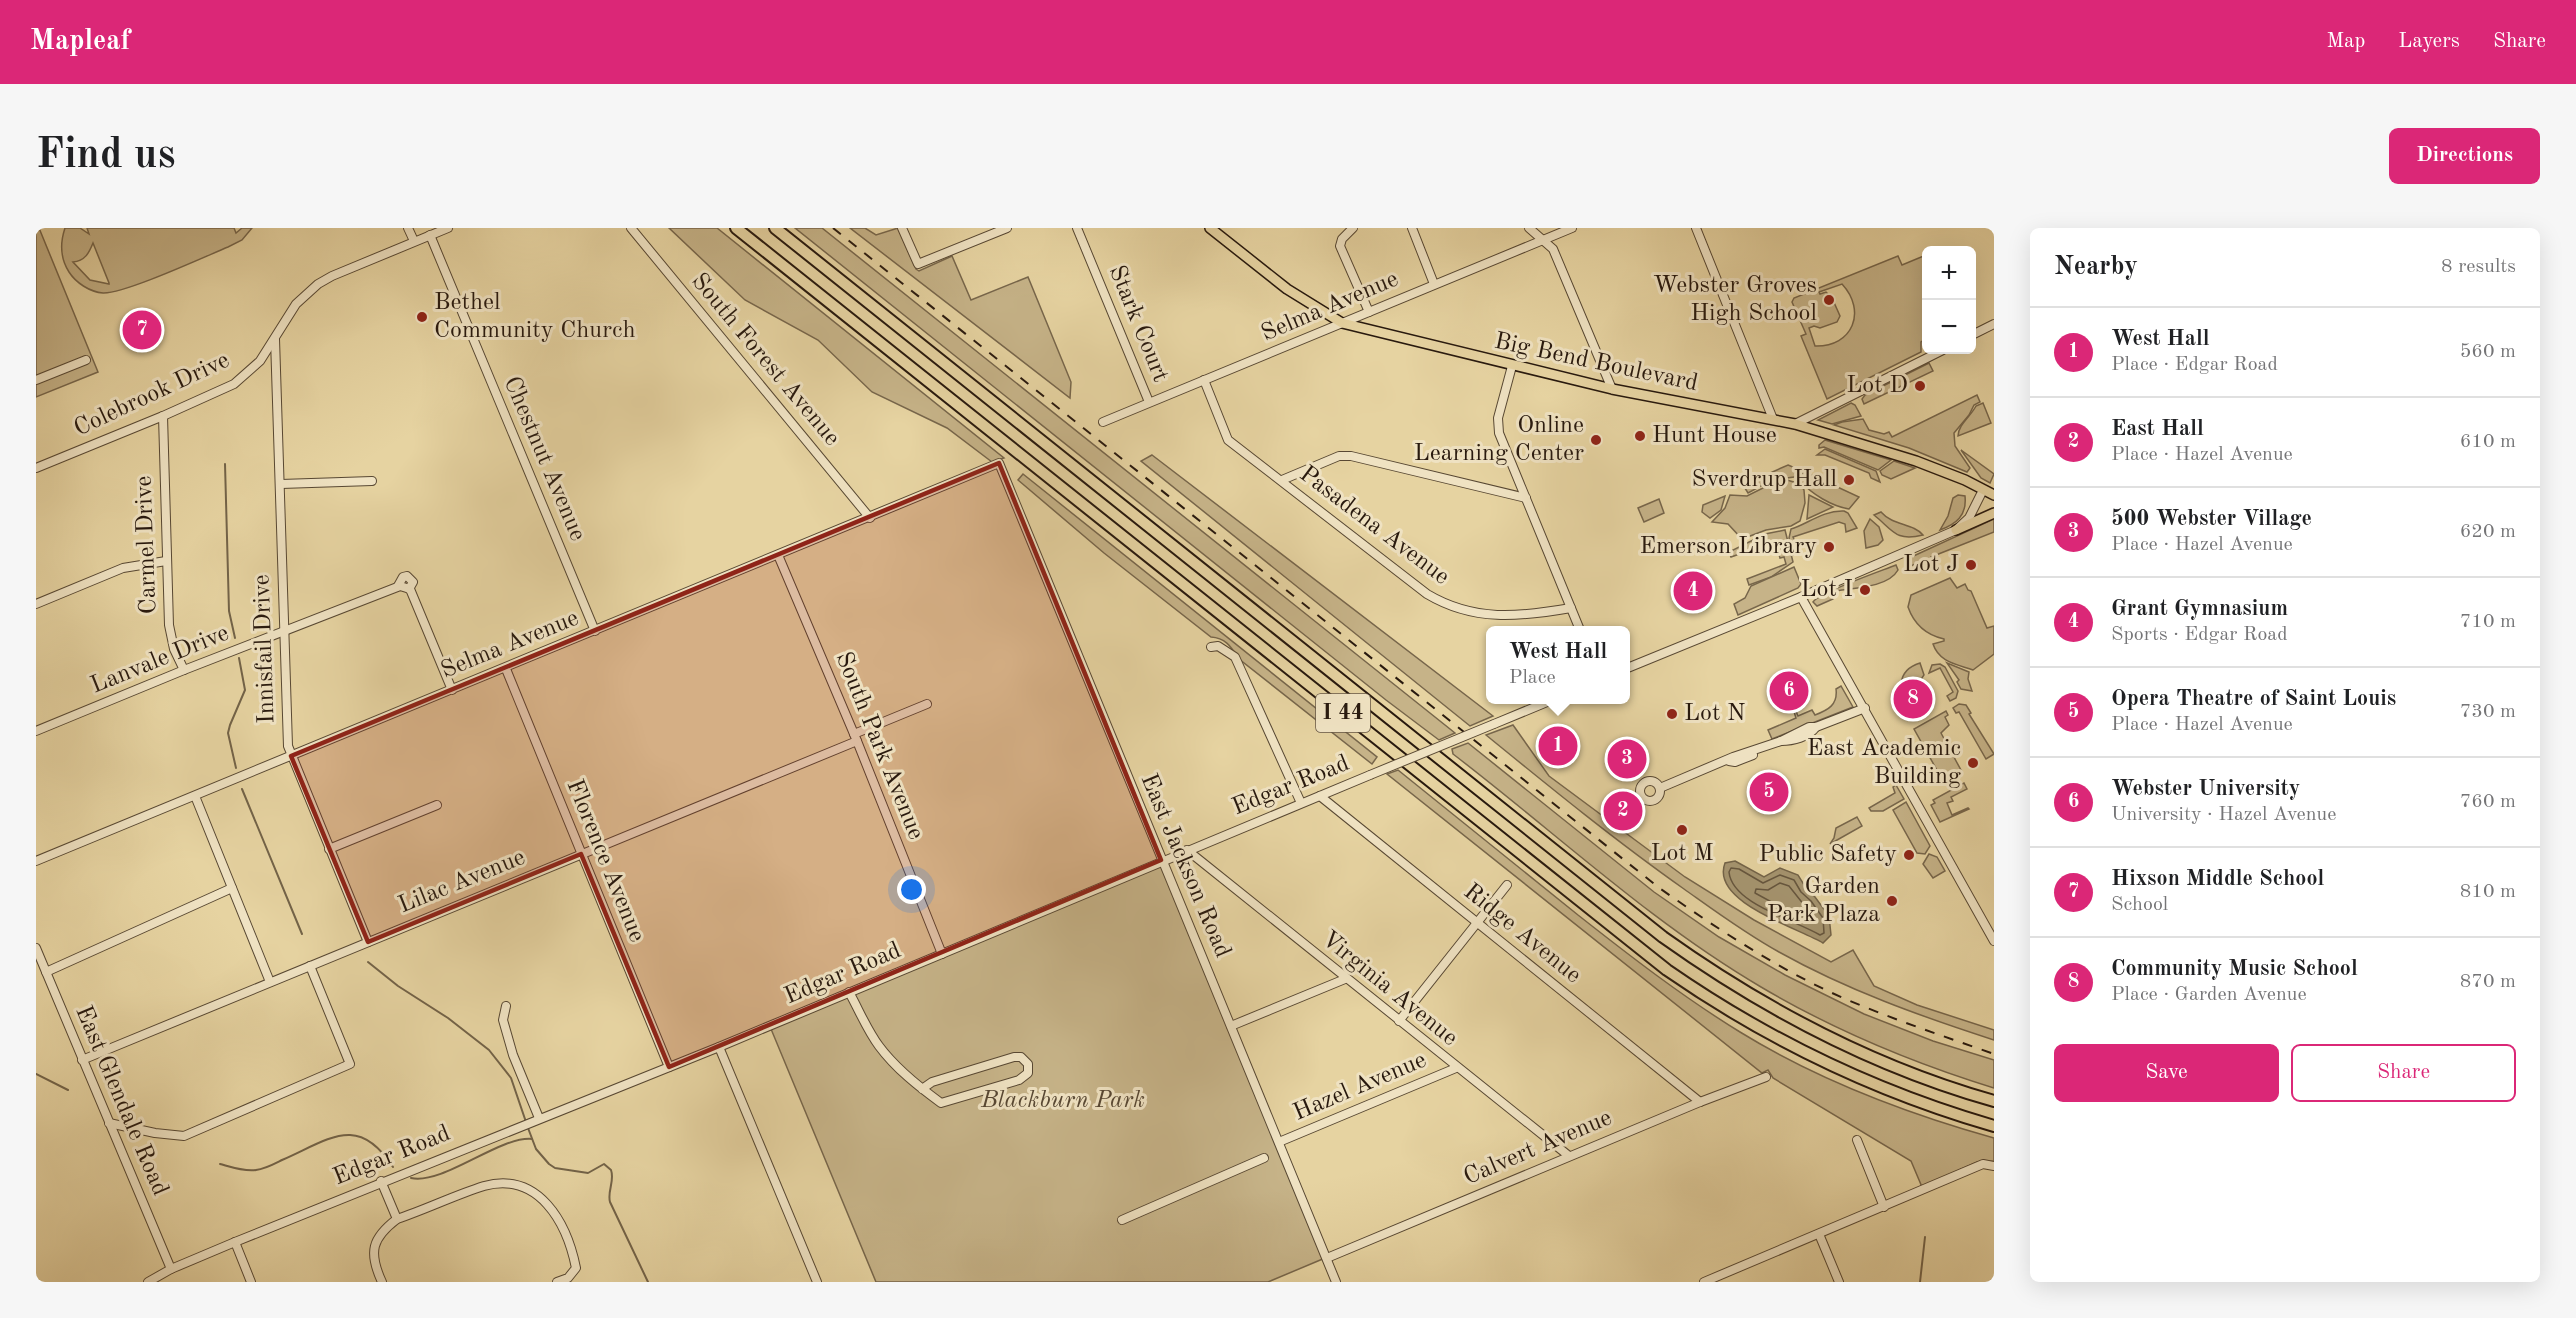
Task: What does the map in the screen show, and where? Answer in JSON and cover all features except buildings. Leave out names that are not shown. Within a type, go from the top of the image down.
[{"type":"highway","name":"I 44","points":[[736,228],[1667,970],[1729,1011],[1816,1059],[1887,1090],[1994,1126]]},
{"type":"highway","name":"I 44","points":[[775,228],[1603,890],[1698,962],[1772,1008],[1849,1047],[1930,1081],[1994,1101]]},
{"type":"main road","name":"Big Bend Boulevard","points":[[1210,228],[1287,289],[1342,323],[1612,389],[1795,424],[1916,461],[1994,495]]},
{"type":"main road","points":[[1956,530],[1994,513]]},
{"type":"street","points":[[408,228],[414,242]]},
{"type":"street","points":[[430,235],[448,228]]},
{"type":"street","name":"South Forest Avenue","points":[[631,228],[870,518]]},
{"type":"street","points":[[903,228],[918,264],[1007,228]]},
{"type":"street","name":"Stark Court","points":[[1077,228],[1149,402]]},
{"type":"street","points":[[1353,228],[1342,239],[1340,246],[1369,312]]},
{"type":"street","points":[[1412,228],[1434,284]]},
{"type":"street","points":[[1529,228],[1553,249],[1612,389]]},
{"type":"street","name":"Selma Avenue","points":[[1103,422],[1572,228]]},
{"type":"street","points":[[1696,228],[1773,419]]},
{"type":"street","name":"Colebrook Drive","points":[[36,468],[234,384],[260,361],[296,304],[318,284],[430,235]]},
{"type":"street","name":"Chestnut Avenue","points":[[430,235],[595,631]]},
{"type":"street","points":[[1976,333],[1994,324]]},
{"type":"street","name":"Innisfail Drive","points":[[275,339],[288,746],[368,942]]},
{"type":"street","points":[[1795,424],[1935,354]]},
{"type":"street","points":[[36,380],[86,360]]},
{"type":"street","points":[[1512,366],[1498,418],[1498,426],[1578,626]]},
{"type":"street","name":"Pasadena Avenue","points":[[1204,380],[1228,440],[1427,594],[1467,612],[1501,617],[1524,616],[1571,608]]},
{"type":"street","name":"Carmel Drive","points":[[163,416],[169,625],[174,649],[184,670]]},
{"type":"street","points":[[1282,480],[1339,456],[1351,456],[1526,498]]},
{"type":"street","name":"Selma Avenue","points":[[36,861],[999,464]]},
{"type":"street","name":"East Jackson Road","points":[[999,464],[1336,1282]]},
{"type":"street","points":[[281,484],[372,480]]},
{"type":"street","points":[[1630,667],[1956,530],[1969,518],[1983,490]]},
{"type":"street","name":"South Park Avenue","points":[[778,555],[856,737],[942,954]]},
{"type":"street","points":[[36,604],[133,565],[166,561]]},
{"type":"street","name":"Lanvale Drive","points":[[36,731],[184,670],[404,587],[452,690]]},
{"type":"street","points":[[1801,597],[1994,941]]},
{"type":"street","points":[[1211,647],[1218,646],[1235,657],[1301,803]]},
{"type":"street","name":"Florence Avenue","points":[[506,669],[669,1067]]},
{"type":"street","name":"Lilac Avenue","points":[[82,1060],[581,854],[856,737],[927,704]]},
{"type":"street","name":"Edgar Road","points":[[148,1282],[171,1269],[381,1181],[719,1047],[1161,860],[1540,704]]},
{"type":"street","points":[[1660,788],[1781,741],[1809,727],[1816,727],[1864,708]]},
{"type":"street","points":[[195,796],[270,982]]},
{"type":"street","name":"Ridge Avenue","points":[[1320,796],[1700,1102]]},
{"type":"street","points":[[329,849],[437,805]]},
{"type":"street","name":"Virginia Avenue","points":[[1187,850],[1456,1068],[1569,1156]]},
{"type":"street","name":"Hazel Avenue","points":[[1398,1021],[1507,885]]},
{"type":"street","points":[[46,972],[232,888]]},
{"type":"street","name":"East Glendale Road","points":[[36,948],[171,1269]]},
{"type":"street","points":[[109,1123],[155,1133],[184,1136],[350,1064],[310,966]]},
{"type":"street","points":[[1231,1026],[1345,979]]},
{"type":"street","points":[[849,992],[879,1046],[898,1068],[922,1089],[941,1103],[1019,1080],[1028,1073],[1028,1064],[1021,1057],[1014,1057],[932,1082],[922,1089]]},
{"type":"street","points":[[506,1005],[503,1020],[513,1055],[539,1118]]},
{"type":"street","points":[[719,1047],[817,1282]]},
{"type":"street","name":"Hazel Avenue","points":[[1279,1142],[1456,1068]]},
{"type":"street","name":"Calvert Avenue","points":[[1327,1258],[1569,1156],[1766,1077]]},
{"type":"street","points":[[1857,1140],[1884,1207]]},
{"type":"street","points":[[1122,1220],[1264,1158]]},
{"type":"street","points":[[1704,1282],[1983,1164],[1994,1166]]},
{"type":"street","points":[[381,1181],[398,1219]]},
{"type":"street","points":[[382,1282],[374,1255],[377,1236],[398,1219],[486,1186],[502,1184],[527,1190],[550,1206],[566,1235],[576,1268],[568,1278],[557,1282]]},
{"type":"street","points":[[1820,1234],[1839,1282]]},
{"type":"street","points":[[235,1242],[251,1282]]},
{"type":"highlighted area","points":[[999,463],[1161,860],[669,1067],[581,854],[368,942],[291,756]]},
{"type":"green space","points":[[36,228],[39,228],[98,372],[36,397]]},
{"type":"green space","points":[[65,228],[80,228],[89,234],[87,228],[234,228],[236,233],[242,228],[252,228],[242,240],[228,247],[145,282],[103,293],[84,286],[69,272],[62,256]],"holes":[[[93,243],[109,284],[90,280],[73,262],[86,256]]]},
{"type":"green space","points":[[669,228],[717,228],[1004,458],[992,462],[947,428],[872,392],[818,340],[745,300]]},
{"type":"green space","points":[[795,228],[822,228],[1455,733],[1439,740],[1386,700]]},
{"type":"green space","points":[[850,228],[865,228],[876,235],[898,228],[916,269],[919,271],[952,256],[971,300],[1028,277],[1071,382],[1070,398]]},
{"type":"green space","points":[[1898,256],[1902,265],[1922,257],[1921,352],[1827,399],[1801,336],[1806,334],[1792,302],[1794,298]],"holes":[[[1842,284],[1850,294],[1854,305],[1852,326],[1847,334],[1839,341],[1815,346],[1809,328],[1814,326],[1820,328],[1837,322],[1840,316],[1832,298],[1826,292],[1820,294],[1819,292]]]},
{"type":"green space","points":[[1929,363],[1933,371],[1864,404],[1862,399],[1865,395]]},
{"type":"green space","points":[[1977,395],[1980,402],[1974,405],[1954,433],[1955,446],[1970,468],[1967,472],[1909,448],[1834,425],[1863,419],[1869,430],[1884,434],[1889,432],[1892,437]]},
{"type":"green space","points":[[1851,403],[1855,405],[1861,416],[1832,424],[1818,420]]},
{"type":"green space","points":[[1983,403],[1991,423],[1958,436],[1960,428],[1976,406]]},
{"type":"green space","points":[[1825,440],[1891,460],[1878,470],[1824,447],[1819,448]]},
{"type":"green space","points":[[1825,449],[1876,471],[1880,482],[1871,478],[1869,473],[1825,455],[1817,455]]},
{"type":"green space","points":[[1961,450],[1994,474],[1990,483],[1981,478]]},
{"type":"green space","points":[[1152,455],[1493,716],[1470,726],[1141,461]]},
{"type":"green space","points":[[1894,461],[1915,468],[1891,479],[1882,475],[1880,471]]},
{"type":"green space","points":[[1788,465],[1793,467],[1796,475],[1794,477],[1772,480],[1748,493],[1743,485]]},
{"type":"green space","points":[[1803,471],[1859,497],[1849,509],[1829,502],[1816,495],[1800,481]]},
{"type":"green space","points":[[1023,474],[1377,757],[1372,764],[1239,659],[1224,641],[1211,637],[1104,553],[1018,480]]},
{"type":"green space","points":[[1787,480],[1800,484],[1804,490],[1805,503],[1800,521],[1791,526],[1766,530],[1742,539],[1728,524],[1712,522],[1725,508],[1730,495],[1747,496],[1773,483]]},
{"type":"green space","points":[[1809,495],[1833,507],[1807,519]]},
{"type":"green space","points":[[1958,495],[1965,496],[1962,514],[1951,525],[1940,530],[1948,516],[1953,498]]},
{"type":"green space","points":[[1725,496],[1721,510],[1710,518],[1702,512],[1703,505]]},
{"type":"green space","points":[[1659,499],[1664,513],[1644,522],[1638,508]]},
{"type":"green space","points":[[1844,511],[1848,513],[1857,528],[1846,532],[1845,524],[1839,522],[1793,537],[1799,552],[1793,555],[1789,538],[1791,529],[1822,515]]},
{"type":"green space","points":[[1881,512],[1891,520],[1914,528],[1923,535],[1900,536],[1874,515]]},
{"type":"green space","points":[[1870,519],[1879,527],[1883,540],[1878,545],[1866,548],[1864,531]]},
{"type":"green space","points":[[1994,519],[1994,532],[1931,557],[1934,564],[1922,569],[1919,562],[1909,567],[1907,559]]},
{"type":"green space","points":[[1785,530],[1793,562],[1771,577],[1749,585],[1747,579],[1786,564],[1784,557],[1780,558],[1778,551],[1775,551],[1771,543],[1731,557],[1729,552],[1765,534]]},
{"type":"green space","points":[[1896,565],[1898,570],[1893,576],[1878,584],[1834,591],[1833,599],[1817,606],[1813,602],[1838,587]]},
{"type":"green space","points":[[1794,567],[1801,584],[1798,588],[1738,615],[1734,604],[1745,598],[1751,586]]},
{"type":"green space","points":[[1950,578],[1957,588],[1965,584],[1971,591],[1987,628],[1994,626],[1994,654],[1973,670],[1949,662],[1939,655],[1933,644],[1944,641],[1944,639],[1922,628],[1908,607],[1911,595]]},
{"type":"green space","points":[[1920,663],[1924,675],[1920,681],[1904,690],[1901,684],[1905,673]]},
{"type":"green space","points":[[1947,663],[1969,672],[1968,679],[1972,691],[1961,689],[1957,682],[1959,680]]},
{"type":"green space","points":[[1940,664],[1945,667],[1958,691],[1956,698],[1950,701],[1947,696],[1953,692],[1940,668],[1929,673],[1932,665]]},
{"type":"green space","points":[[1809,681],[1788,692],[1798,716],[1812,710],[1815,715],[1828,709],[1834,703],[1836,689],[1841,686],[1853,707],[1772,739],[1768,730],[1796,718],[1787,690]]},
{"type":"green space","points":[[1959,704],[1966,705],[1971,713],[1969,714],[1994,754],[1986,759],[1959,712],[1956,713],[1953,708]]},
{"type":"green space","points":[[1946,711],[1948,715],[1945,717],[1949,725],[1941,733],[1962,772],[1943,781],[1914,729]]},
{"type":"green space","points":[[1513,725],[1549,776],[1685,877],[1754,920],[1831,962],[1853,950],[1874,986],[1917,1005],[1994,1030],[1994,1040],[1911,1012],[1857,990],[1805,966],[1743,930],[1634,852],[1486,735]]},
{"type":"green space","points":[[1468,743],[1654,892],[1719,937],[1785,975],[1864,1014],[1933,1041],[1994,1060],[1994,1088],[1934,1068],[1845,1031],[1789,1003],[1720,962],[1642,905],[1453,754],[1452,749]]},
{"type":"green space","points":[[1398,770],[1617,946],[1719,1019],[1800,1065],[1863,1094],[1928,1118],[1994,1138],[1994,1161],[1977,1162],[1922,1187],[1911,1161],[1773,1078],[1768,1070],[1762,1073],[1387,774]]},
{"type":"green space","points":[[1964,783],[1967,789],[1951,797],[1953,801],[1947,803],[1952,815],[1969,809],[1940,822],[1931,805],[1935,803],[1933,800]]},
{"type":"green space","points":[[1896,785],[1904,799],[1883,811],[1871,811],[1869,808],[1895,793],[1893,787]]},
{"type":"green space","points":[[1906,802],[1930,846],[1925,854],[1917,853],[1893,810]]},
{"type":"green space","points":[[1857,817],[1862,826],[1830,844],[1836,828]]},
{"type":"green space","points":[[1929,854],[1937,857],[1945,871],[1933,878],[1923,864]]},
{"type":"green space","name":"Blackburn Park","points":[[1161,863],[1325,1258],[1268,1282],[876,1282],[771,1029]]},
{"type":"water","points":[[1735,861],[1764,877],[1780,868],[1798,875],[1829,916],[1831,935],[1823,943],[1759,912],[1743,901],[1730,890],[1724,877],[1725,863]]},
{"type":"waterway","points":[[225,464],[229,611],[235,638]]},
{"type":"waterway","points":[[236,768],[228,733],[245,690],[239,658]]},
{"type":"waterway","points":[[242,789],[302,934]]},
{"type":"waterway","points":[[368,962],[489,1050],[511,1078],[526,1122]]},
{"type":"waterway","points":[[36,1074],[68,1090]]},
{"type":"waterway","points":[[528,1128],[536,1149],[555,1168],[588,1173],[604,1164],[611,1170],[610,1202],[648,1282]]},
{"type":"waterway","points":[[220,1164],[243,1170],[259,1169],[342,1135],[368,1140],[380,1150],[393,1167]]},
{"type":"waterway","points":[[411,1178],[424,1178],[439,1174],[504,1145],[532,1139]]},
{"type":"waterway","points":[[1920,1282],[1925,1237]]},
{"type":"railway","points":[[833,228],[1658,887],[1748,947],[1819,987],[1880,1013],[1994,1054]]},
{"type":"place","name":"Webster Groves High School","points":[[1829,300]]},
{"type":"place","name":"Bethel Community Church","points":[[422,317]]},
{"type":"place","name":"Hixson Middle School","points":[[142,330]]},
{"type":"place","name":"Lot D","points":[[1920,386]]},
{"type":"place","name":"Hunt House","points":[[1640,436]]},
{"type":"place","name":"Online Learning Center","points":[[1596,440]]},
{"type":"place","name":"Sverdrup Hall","points":[[1849,480]]},
{"type":"place","name":"Emerson Library","points":[[1829,547]]},
{"type":"place","name":"Lot J","points":[[1971,565]]},
{"type":"place","name":"Lot I","points":[[1865,590]]},
{"type":"place","name":"Grant Gymnasium","points":[[1693,591]]},
{"type":"place","name":"Webster University","points":[[1789,691]]},
{"type":"place","name":"Community Music School","points":[[1913,699]]},
{"type":"place","name":"Lot N","points":[[1672,714]]},
{"type":"place","name":"West Hall","points":[[1558,746]]},
{"type":"place","name":"500 Webster Village","points":[[1627,759]]},
{"type":"place","name":"East Academic Building","points":[[1973,763]]},
{"type":"place","name":"Opera Theatre of Saint Louis","points":[[1769,792]]},
{"type":"place","name":"East Hall","points":[[1623,811]]},
{"type":"place","name":"Lot M","points":[[1682,830]]},
{"type":"place","name":"Public Safety","points":[[1909,855]]},
{"type":"place","name":"Garden Park Plaza","points":[[1892,901]]}]
